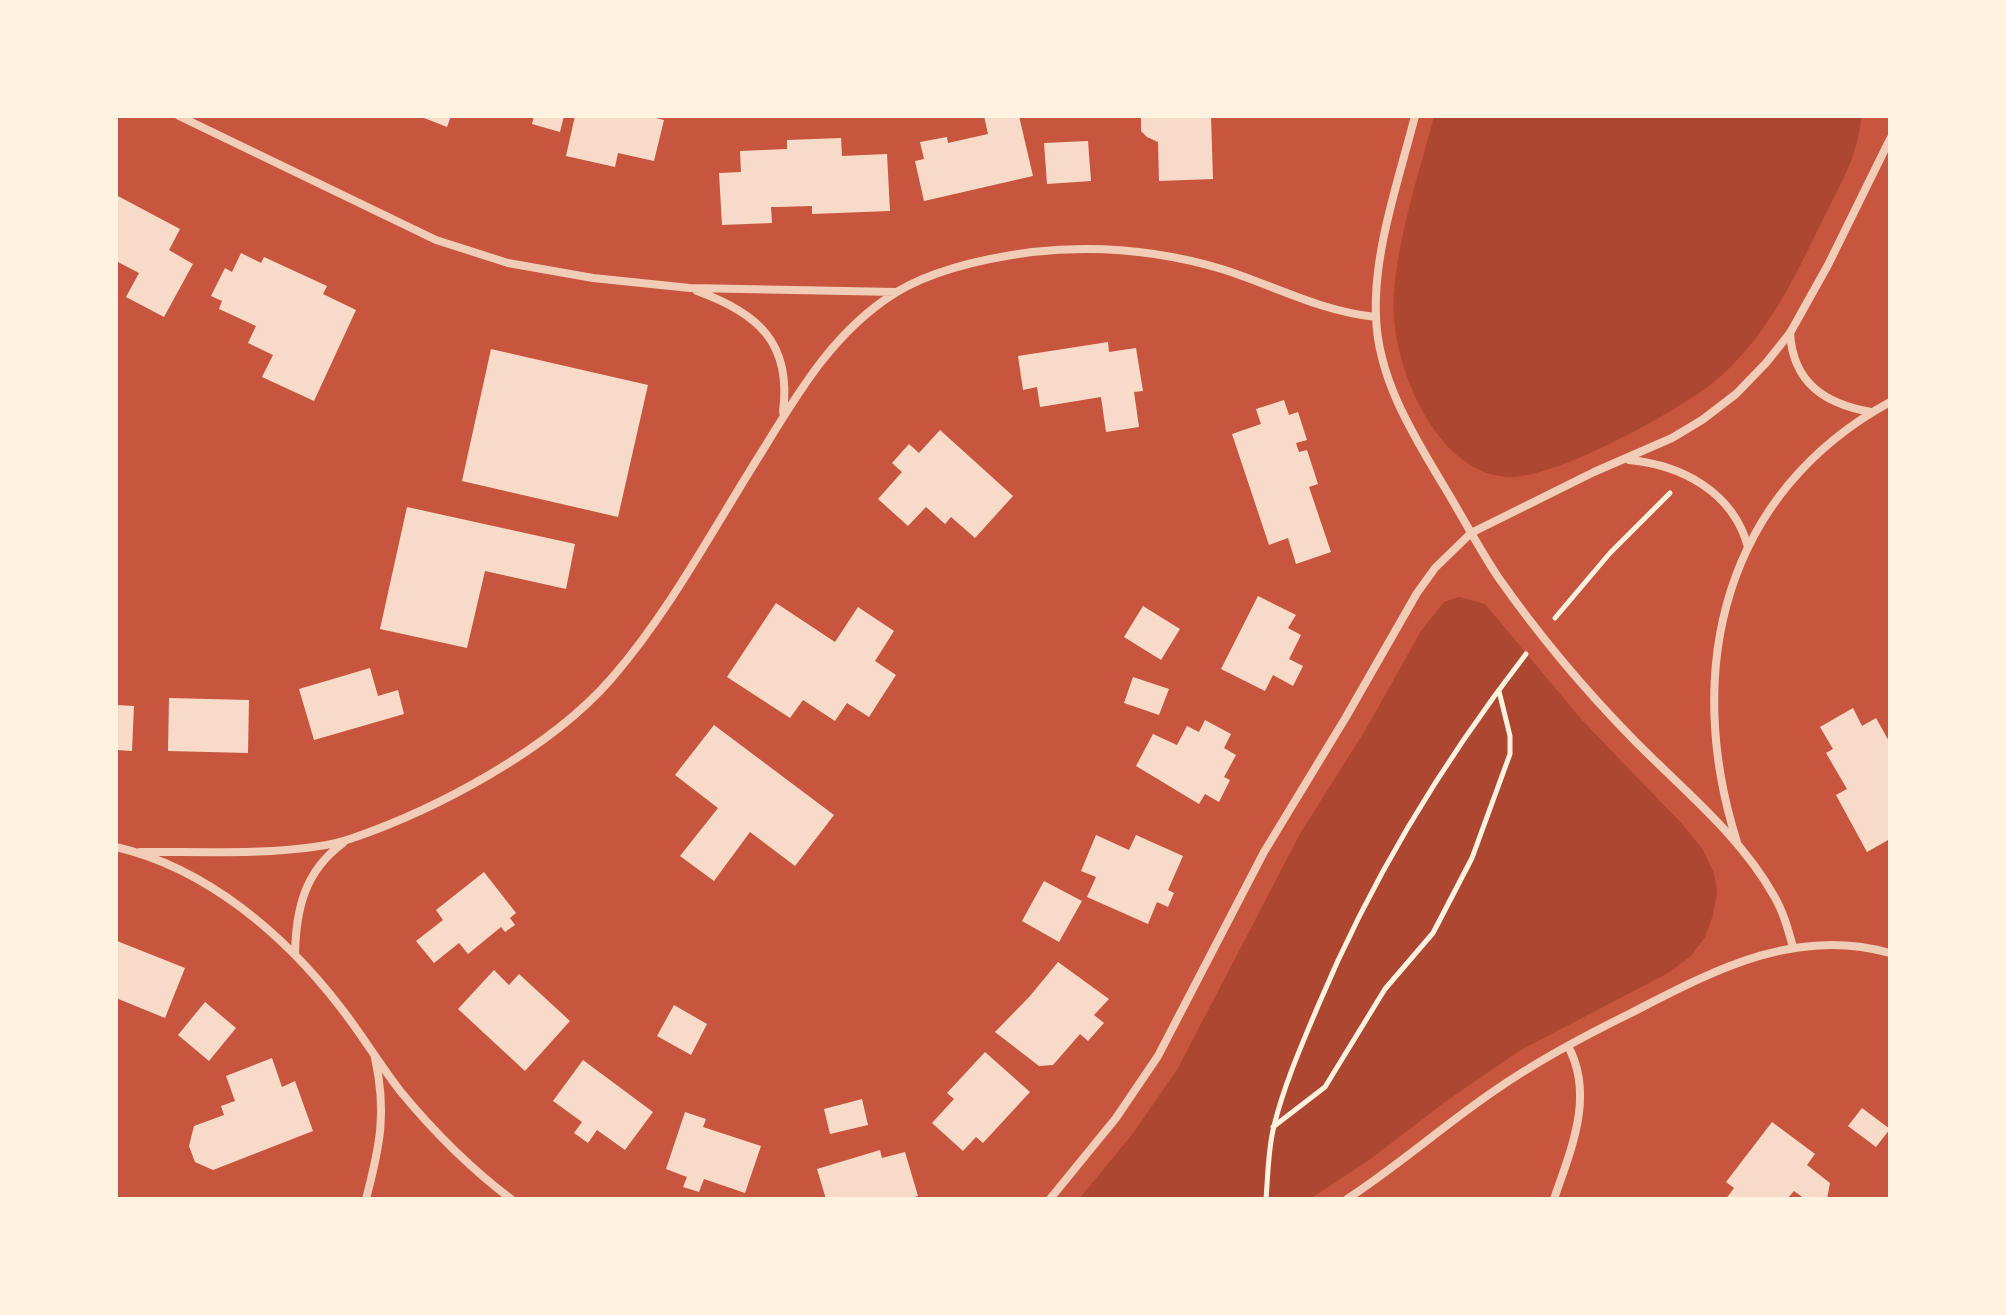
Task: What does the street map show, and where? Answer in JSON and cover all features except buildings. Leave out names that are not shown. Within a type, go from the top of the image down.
[{"type":"street","points":[[179,116],[436,240],[508,263],[593,278],[690,288],[897,292]]},
{"type":"street","points":[[1415,116],[1381,252],[1376,317],[1386,373],[1399,404],[1418,443],[1496,574],[1541,634],[1632,738],[1738,846],[1775,897],[1793,947]]},
{"type":"street","points":[[1050,1199],[1138,1088],[1177,1024],[1264,852],[1417,593],[1452,549],[1471,533],[1594,472],[1672,438],[1720,407],[1759,371],[1790,333],[1816,289],[1890,139]]},
{"type":"street","points":[[295,954],[299,906],[305,888],[329,853],[348,840],[441,800],[499,768],[546,738],[610,680],[663,609],[816,365],[867,314],[897,292],[926,279],[995,259],[1031,252],[1110,249],[1201,264],[1346,314],[1376,317]]},
{"type":"street","points":[[690,288],[740,310],[758,323],[773,340],[785,377],[783,417]]},
{"type":"street","points":[[1790,333],[1793,361],[1809,383],[1831,401],[1872,412]]},
{"type":"street","points":[[1738,846],[1717,762],[1715,666],[1727,603],[1748,547],[1771,505],[1791,479],[1815,454],[1890,402]]},
{"type":"street","points":[[1624,460],[1664,465],[1701,483],[1729,508],[1745,534],[1748,547]]},
{"type":"street","points":[[140,852],[281,849],[348,840]]},
{"type":"street","points":[[116,847],[140,852],[172,866],[216,891],[295,954],[341,1008],[400,1090],[450,1147],[511,1199]]},
{"type":"street","points":[[1347,1199],[1494,1091],[1568,1046],[1730,964],[1764,953],[1823,944],[1890,953]]},
{"type":"street","points":[[1554,1199],[1572,1144],[1582,1098],[1576,1061],[1568,1046]]},
{"type":"street","points":[[366,1199],[381,1136],[383,1108],[374,1054]]},
{"type":"path","points":[[1266,1199],[1273,1128],[1288,1082],[1326,986],[1379,875],[1440,772],[1498,690],[1610,553],[1676,486]]},
{"type":"path","points":[[1273,1128],[1325,1087],[1385,989],[1433,933],[1466,871],[1510,754],[1510,736],[1498,690]]},
{"type":"shaded area","points":[[1434,116],[1860,116],[1861,119],[1848,168],[1804,258],[1768,321],[1738,359],[1704,390],[1651,423],[1557,467],[1509,477],[1484,472],[1462,460],[1443,441],[1414,394],[1397,342],[1394,318],[1396,270]]},
{"type":"shaded area","points":[[1459,597],[1485,604],[1581,719],[1684,826],[1703,850],[1714,873],[1717,893],[1705,937],[1691,956],[1668,973],[1519,1051],[1310,1199],[1079,1199],[1134,1132],[1178,1068],[1301,832],[1366,729],[1421,631],[1444,602]]}]
